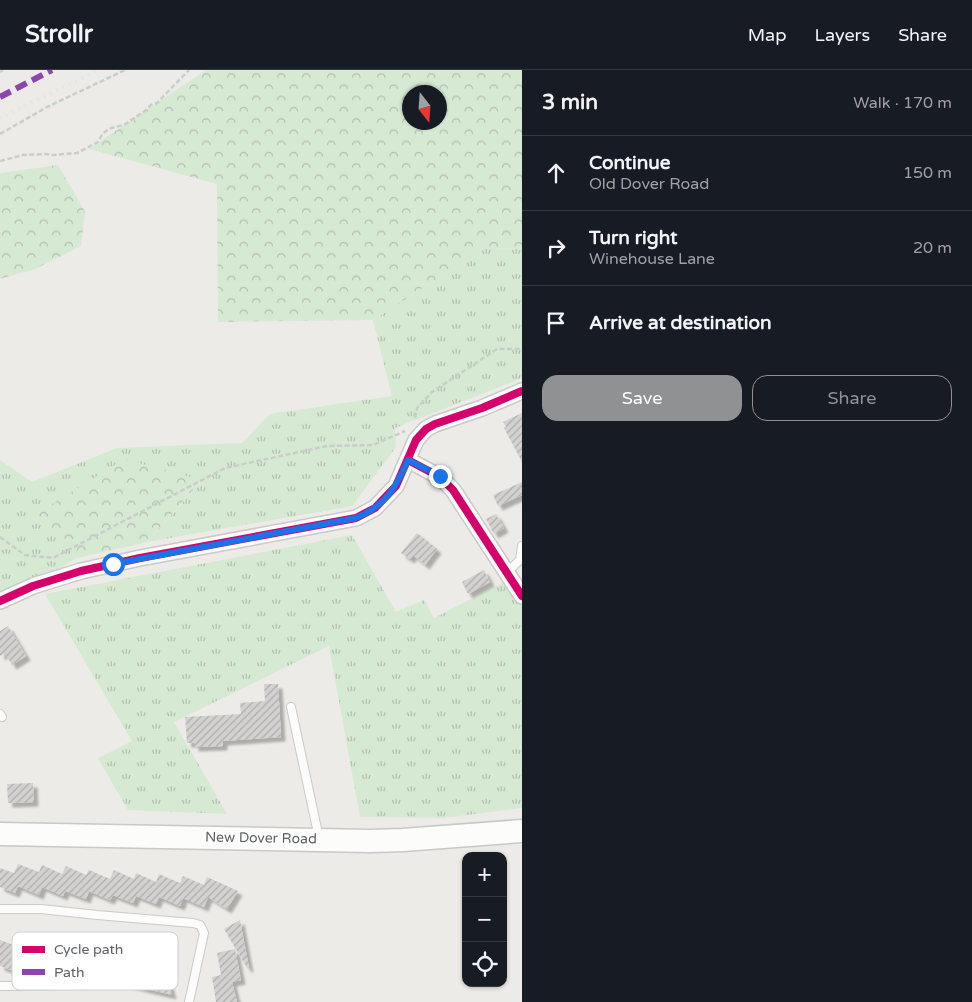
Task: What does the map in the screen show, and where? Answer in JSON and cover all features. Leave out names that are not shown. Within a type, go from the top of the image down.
[{"type":"main road","name":"New Dover Road","points":[[0,834],[403,840],[522,831]]},
{"type":"street","points":[[0,602],[50,580],[113,564],[356,518],[374,508],[396,486],[416,440],[426,429],[522,391]]},
{"type":"street","points":[[408,460],[440,476],[453,490],[522,596]]},
{"type":"lane","points":[[506,573],[520,560],[522,546]]},
{"type":"lane","points":[[291,707],[320,840]]},
{"type":"lane","points":[[0,909],[41,909],[200,925],[204,932],[189,1002]]},
{"type":"path","points":[[0,134],[47,107],[125,70]]},
{"type":"path","points":[[0,161],[23,155],[45,154],[52,156],[77,153],[98,142],[103,132],[124,125],[146,110],[151,104],[157,103],[190,70]]},
{"type":"path","points":[[414,421],[417,408],[432,392],[497,349],[522,349]]},
{"type":"path","points":[[0,537],[25,555],[53,558],[225,468],[327,446],[373,445],[413,428]]},
{"type":"green space","points":[[206,70],[522,70],[522,249],[486,248],[373,320],[218,322],[217,184],[89,149]]},
{"type":"green space","points":[[58,165],[85,212],[81,246],[35,269],[0,279],[0,173]]},
{"type":"green space","points":[[486,248],[522,249],[522,378],[395,428],[396,447],[352,506],[147,542],[202,481],[33,516],[77,558],[0,604],[0,460],[32,482],[117,448],[242,443],[270,414],[392,396],[373,320]]},
{"type":"green space","points":[[124,459],[202,480],[147,542],[77,558],[33,516]]},
{"type":"green space","points":[[352,535],[396,612],[424,600],[434,618],[506,581],[522,607],[522,808],[444,818],[360,817],[329,646],[174,722],[227,814],[128,810],[98,758],[132,741],[45,594]]},
{"type":"building","points":[[522,413],[522,462],[504,428],[506,427],[503,422]]},
{"type":"building","points":[[522,482],[522,495],[498,506],[493,495]]},
{"type":"building","points":[[496,514],[504,528],[494,534],[486,519]]},
{"type":"building","points":[[417,533],[437,549],[425,565],[413,555],[410,559],[401,553]]},
{"type":"building","points":[[484,570],[490,582],[468,594],[462,582]]},
{"type":"building","points":[[8,626],[26,656],[12,665],[5,653],[0,656],[0,631]]},
{"type":"building","points":[[264,684],[278,684],[281,737],[223,741],[223,746],[194,747],[194,743],[187,743],[185,717],[241,714],[240,703],[265,701]]},
{"type":"building","points":[[33,783],[34,802],[8,803],[7,784]]},
{"type":"building","points":[[18,864],[39,872],[42,865],[62,874],[66,866],[86,875],[89,870],[110,879],[114,870],[134,879],[136,873],[156,882],[159,874],[180,883],[183,876],[204,885],[207,877],[238,891],[227,909],[208,897],[204,907],[183,898],[180,906],[159,897],[156,904],[136,896],[133,903],[113,895],[110,900],[89,891],[86,899],[65,891],[63,896],[42,887],[39,895],[18,886],[15,893],[0,887],[0,868],[14,873]]},
{"type":"building","points":[[240,920],[249,968],[247,968],[224,929]]},
{"type":"building","points":[[0,940],[12,944],[12,970],[0,966]]},
{"type":"building","points":[[235,949],[241,980],[232,982],[237,1002],[216,1002],[212,977],[221,975],[217,953]]},
{"type":"building","points":[[151,990],[171,990],[172,995]]},
{"type":"railway","points":[[0,118],[99,70]]},
{"type":"marked path","points":[[0,97],[52,70]]},
{"type":"cycle path","points":[[0,601],[33,586],[81,571],[140,558],[356,518],[375,508],[396,486],[416,440],[426,429],[522,391]]},
{"type":"cycle path","points":[[408,460],[440,477],[453,490],[522,596]]},
{"type":"route","points":[[113,564],[344,522],[356,518],[385,499],[396,486],[408,460],[440,476]]}]
